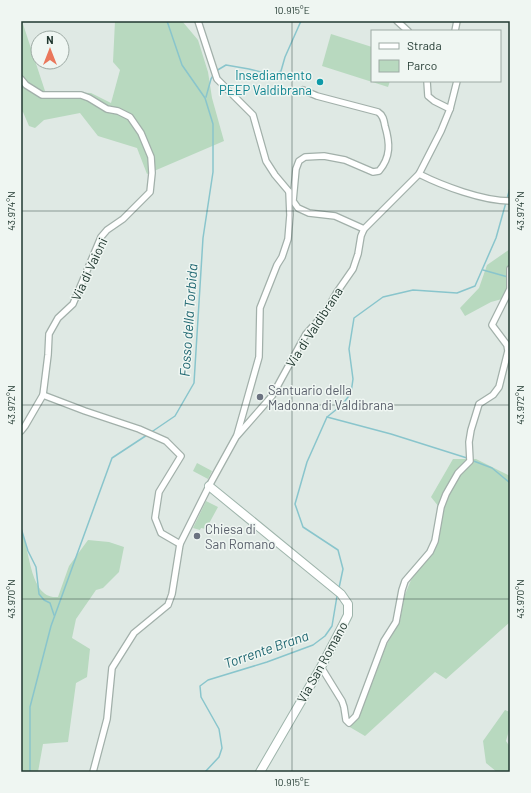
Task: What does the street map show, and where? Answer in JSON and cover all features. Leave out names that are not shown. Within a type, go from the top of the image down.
[{"type":"street","points":[[198,21],[217,79],[253,115],[266,161],[275,175],[291,194],[295,205],[302,210],[318,215],[335,216],[364,230]]},
{"type":"street","points":[[397,21],[407,30]]},
{"type":"street","name":"Via di Vaioni","points":[[21,79],[26,85],[42,95],[81,95],[107,109],[118,111],[130,117],[141,133],[151,157],[152,173],[150,192],[123,219],[107,230],[101,237],[73,304],[58,318],[49,334],[48,355],[42,394],[21,431]]},
{"type":"street","points":[[427,82],[428,96],[434,101],[450,109]]},
{"type":"street","name":"Via di Valdibrana","points":[[93,772],[107,719],[112,668],[134,633],[168,605],[172,594],[180,544],[209,486],[236,437],[272,396],[306,334],[325,313],[353,269],[358,254],[361,236],[364,230],[419,174],[438,137],[450,109],[457,82]]},
{"type":"street","name":"Via di Valdibrana","points":[[236,437],[259,357],[260,308],[277,265],[282,257],[288,239],[291,194],[297,164],[305,157],[324,156],[338,158],[376,172],[379,171],[384,164],[389,147],[389,139],[380,113],[317,96],[303,90]]},
{"type":"street","points":[[419,174],[437,183],[458,190],[492,200],[510,201]]},
{"type":"street","points":[[321,667],[342,701],[346,720],[349,723],[356,716],[384,640],[396,622],[402,590],[406,581],[430,552],[435,541],[446,494],[458,473],[470,461],[469,442],[479,404],[493,395],[499,387],[508,351],[507,345],[492,325],[510,289],[510,269]]},
{"type":"street","points":[[42,394],[84,411],[138,429],[166,441],[181,456],[159,492],[155,518],[161,533],[180,544]]},
{"type":"street","name":"Via San Romano","points":[[209,486],[341,594],[348,604],[348,615],[321,667],[260,772]]},
{"type":"green space","points":[[21,21],[30,45],[30,70],[38,70],[45,91],[91,93],[111,103],[120,70],[113,62],[115,21],[182,21],[198,40],[208,72],[212,98],[224,141],[147,174],[137,148],[98,136],[80,113],[44,120],[35,128],[29,126],[23,112],[21,111]]},
{"type":"green space","points":[[331,34],[371,47],[371,82],[322,66]]},
{"type":"green space","points":[[372,82],[390,82],[388,87]]},
{"type":"green space","points":[[510,249],[510,281],[502,299],[491,302],[465,316],[460,308],[479,288],[487,265]]},
{"type":"green space","points":[[453,459],[476,459],[510,476],[510,622],[446,679],[435,672],[365,736],[348,726],[360,715],[386,646],[400,621],[404,597],[411,580],[436,544],[439,507],[431,497]]},
{"type":"green space","points":[[197,463],[212,471],[208,479],[193,471]]},
{"type":"green space","points":[[206,501],[218,507],[206,529],[201,528],[200,530],[193,528]]},
{"type":"green space","points":[[21,529],[36,582],[41,590],[48,596],[58,597],[69,566],[88,540],[109,542],[124,547],[119,572],[103,588],[96,590],[76,619],[72,638],[90,649],[87,677],[76,683],[68,742],[43,744],[38,772],[21,772]]},
{"type":"green space","points":[[505,710],[510,712],[510,727],[506,741],[510,747],[510,772],[497,772],[486,763],[483,741]]},
{"type":"waterway","name":"Fosso della Torbida","points":[[150,433],[175,416],[194,383],[203,238],[213,172],[213,124],[205,98],[182,65],[167,21]]},
{"type":"waterway","points":[[216,71],[226,65],[269,74],[276,74],[281,71],[285,57],[301,21]]},
{"type":"waterway","points":[[206,97],[214,74]]},
{"type":"waterway","name":"Torrente Brana","points":[[339,588],[343,569],[338,550],[303,527],[295,504],[307,462],[327,417],[342,405],[351,393],[353,379],[349,349],[354,318],[383,297],[413,290],[457,293],[475,286],[496,238],[510,188]]},
{"type":"waterway","points":[[483,270],[508,277]]},
{"type":"waterway","points":[[327,417],[391,434],[467,458]]},
{"type":"waterway","name":"Fosso della Torbida","points":[[30,772],[30,707],[51,626],[112,458],[147,435]]},
{"type":"waterway","points":[[471,460],[492,468],[510,483]]},
{"type":"waterway","points":[[21,528],[28,551],[36,567],[39,594],[44,600],[50,603],[54,615]]},
{"type":"waterway","name":"Torrente Brana","points":[[205,772],[219,757],[222,748],[219,729],[201,697],[200,686],[208,680],[267,662],[313,645],[325,636],[332,626],[337,596]]},
{"type":"place","name":"Insediamento PEEP Valdibrana","points":[[320,82]]},
{"type":"place","name":"Santuario della Madonna di Valdibrana","points":[[260,397]]},
{"type":"place","name":"Chiesa di San Romano","points":[[197,536]]}]
